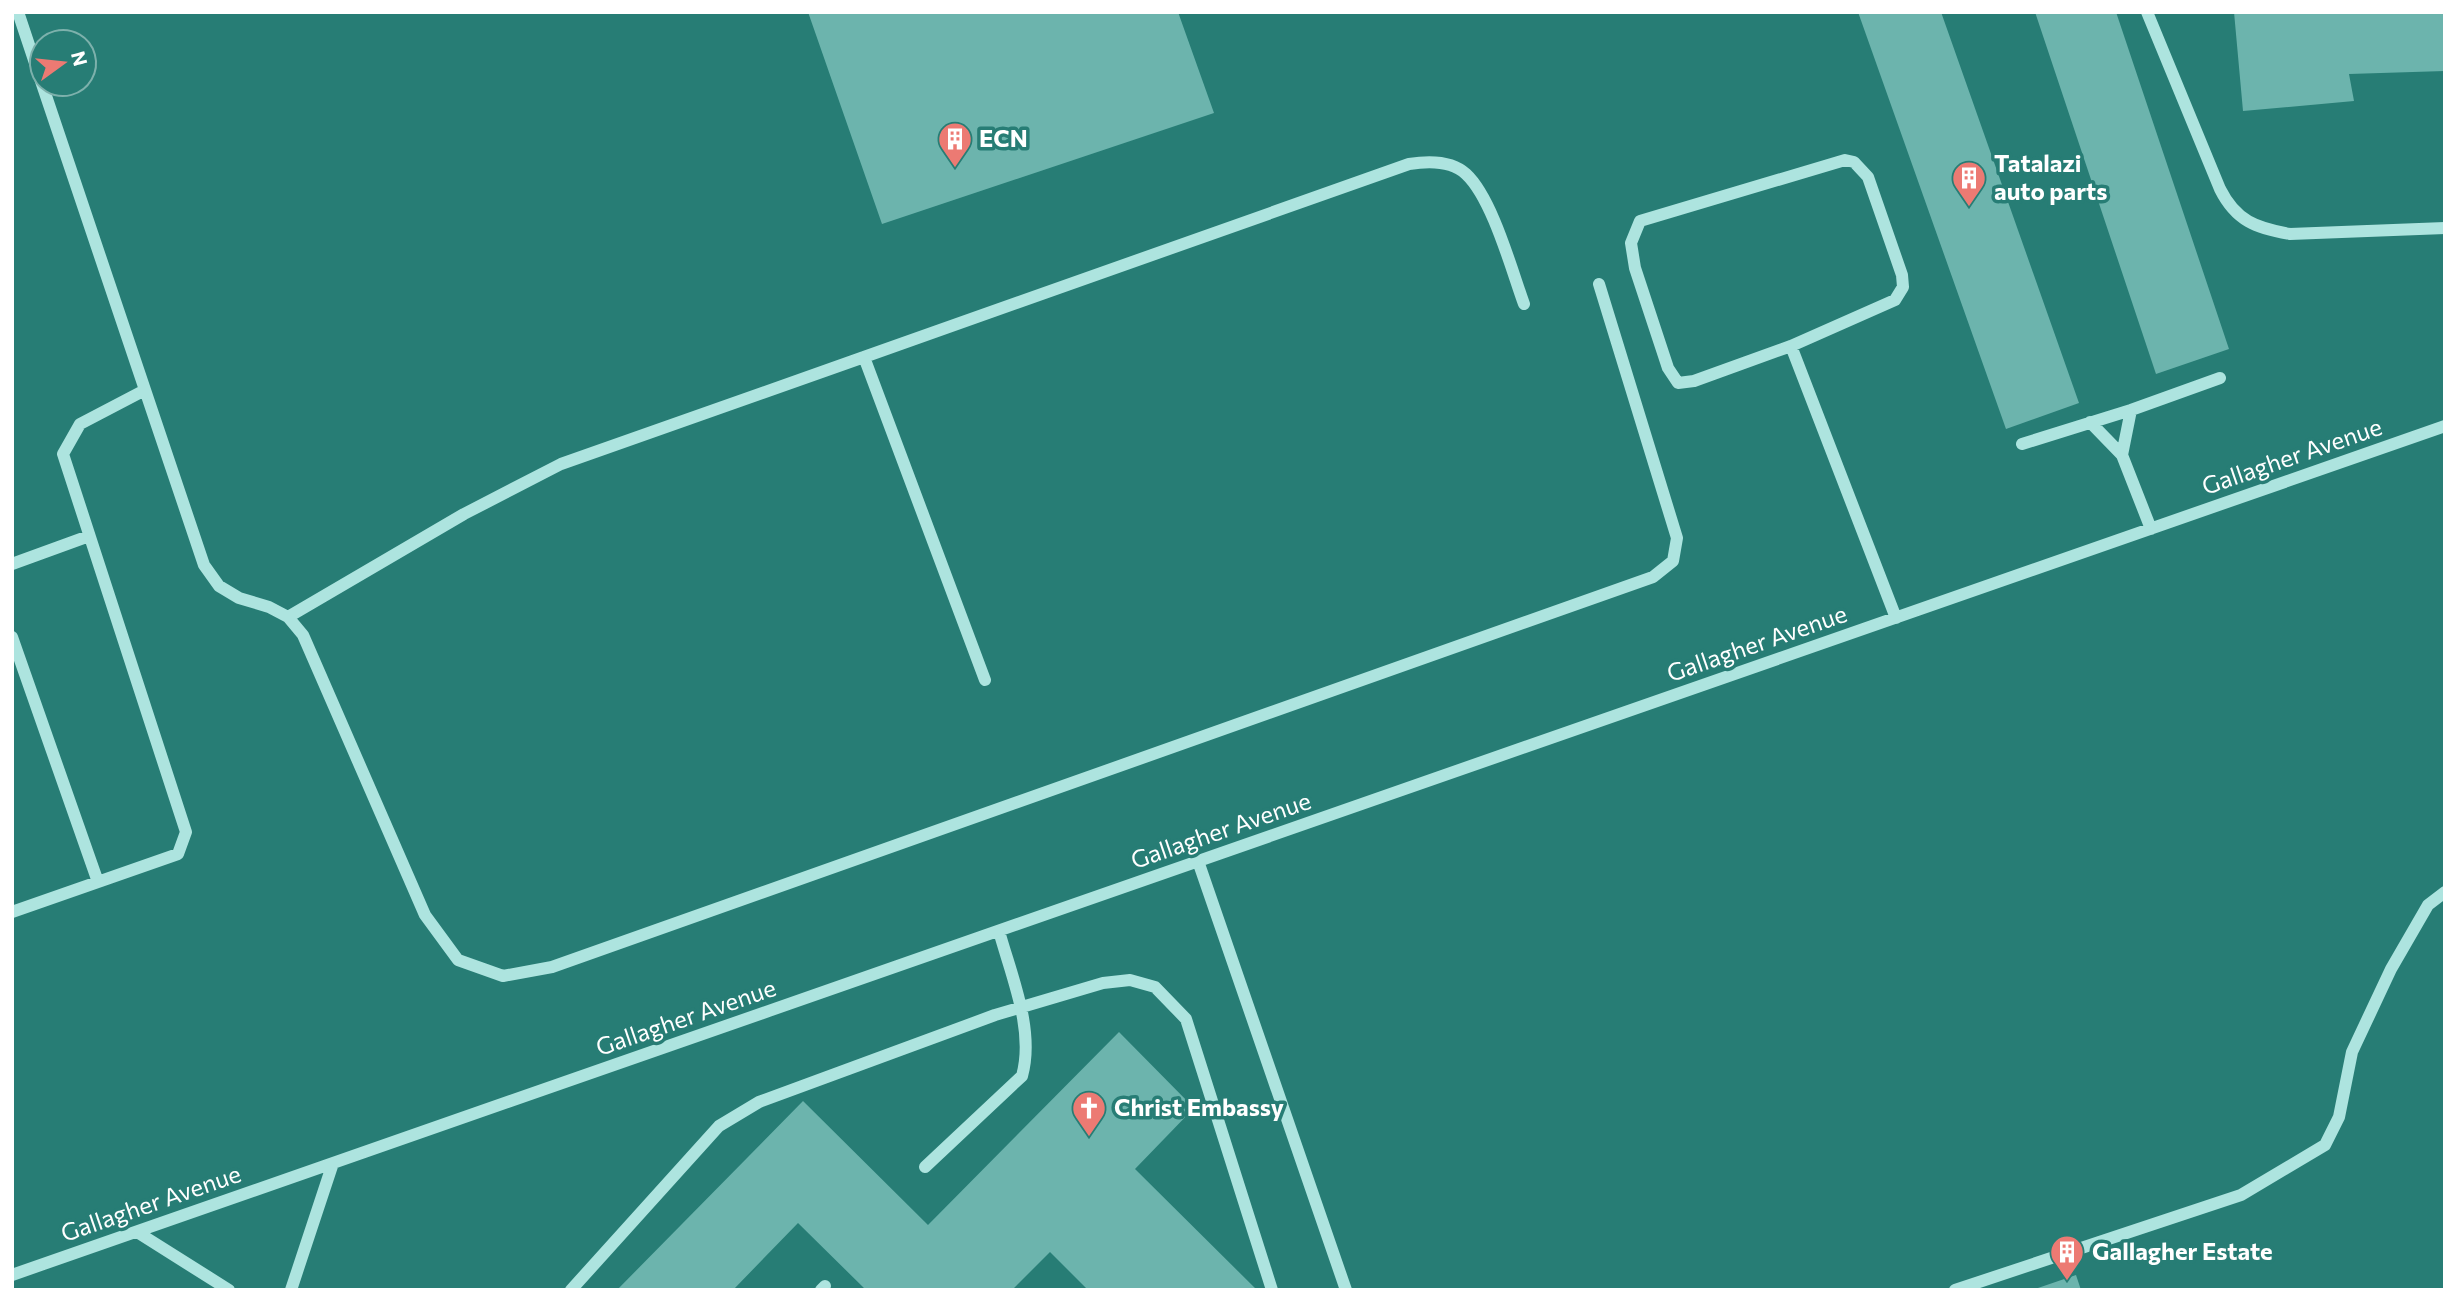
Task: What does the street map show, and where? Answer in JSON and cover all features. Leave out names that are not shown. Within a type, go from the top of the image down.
[{"type":"street","points":[[18,12],[28,42]]},
{"type":"street","points":[[2147,12],[2220,189],[2227,204],[2244,220],[2266,230],[2290,234],[2445,228]]},
{"type":"street","points":[[47,98],[204,565],[219,586],[239,598],[269,607],[288,617],[303,635],[425,915],[458,960],[503,976],[552,967],[1653,577],[1673,561],[1677,538],[1599,284]]},
{"type":"street","points":[[1845,160],[1854,162],[1868,177],[1902,275],[1903,287],[1895,300],[1791,346],[1694,381],[1678,383],[1668,368],[1635,268],[1632,243],[1640,221],[1830,164],[1845,160]]},
{"type":"street","points":[[288,617],[464,514],[561,464],[1409,164],[1442,162],[1465,172],[1485,198],[1524,304]]},
{"type":"street","points":[[1791,346],[1896,618]]},
{"type":"street","points":[[864,357],[985,680]]},
{"type":"street","points":[[2022,444],[2131,410],[2220,378]]},
{"type":"street","points":[[12,912],[178,854],[186,832],[63,454],[80,424],[145,390]]},
{"type":"street","points":[[2122,455],[2131,410]]},
{"type":"street","points":[[2090,422],[2122,455],[2151,528]]},
{"type":"street","name":"Gallagher Avenue","points":[[12,1275],[2445,426]]},
{"type":"street","points":[[12,564],[89,536]]},
{"type":"street","points":[[12,637],[98,883]]},
{"type":"street","points":[[1198,861],[1346,1290]]},
{"type":"street","points":[[1955,1290],[2241,1195],[2325,1145],[2339,1117],[2352,1052],[2391,968],[2428,905],[2445,892]]},
{"type":"street","points":[[925,1167],[1021,1076],[1026,1052],[1020,1006],[999,931]]},
{"type":"street","points":[[571,1290],[719,1126],[759,1102],[1020,1006],[1103,983],[1130,981],[1156,987],[1186,1019],[1272,1290]]},
{"type":"street","points":[[291,1290],[333,1163]]},
{"type":"street","points":[[136,1232],[229,1290]]},
{"type":"building","name":"ECN","points":[[808,12],[1178,12],[1214,113],[882,224]]},
{"type":"building","name":"Tatalazi auto parts","points":[[1858,12],[1941,12],[2079,403],[2006,429]]},
{"type":"building","points":[[2035,12],[2116,12],[2229,349],[2156,374]]},
{"type":"building","points":[[2234,12],[2445,12],[2445,71],[2349,74],[2354,101],[2243,111]]},
{"type":"building","name":"Christ Embassy","points":[[1119,1032],[1194,1108],[1135,1169],[1257,1290],[1088,1290],[1050,1252],[1012,1290],[866,1290],[798,1223],[733,1290],[617,1290],[803,1101],[928,1225]]},
{"type":"building","name":"Gallagher Estate","points":[[2076,1275],[2081,1290],[2035,1290],[2035,1289]]},
{"type":"place","name":"ECN","points":[[955,169]]},
{"type":"place","name":"Tatalazi auto parts","points":[[1969,208]]},
{"type":"place","name":"Christ Embassy","points":[[1089,1138]]},
{"type":"place","name":"Gallagher Estate","points":[[2067,1282]]}]
